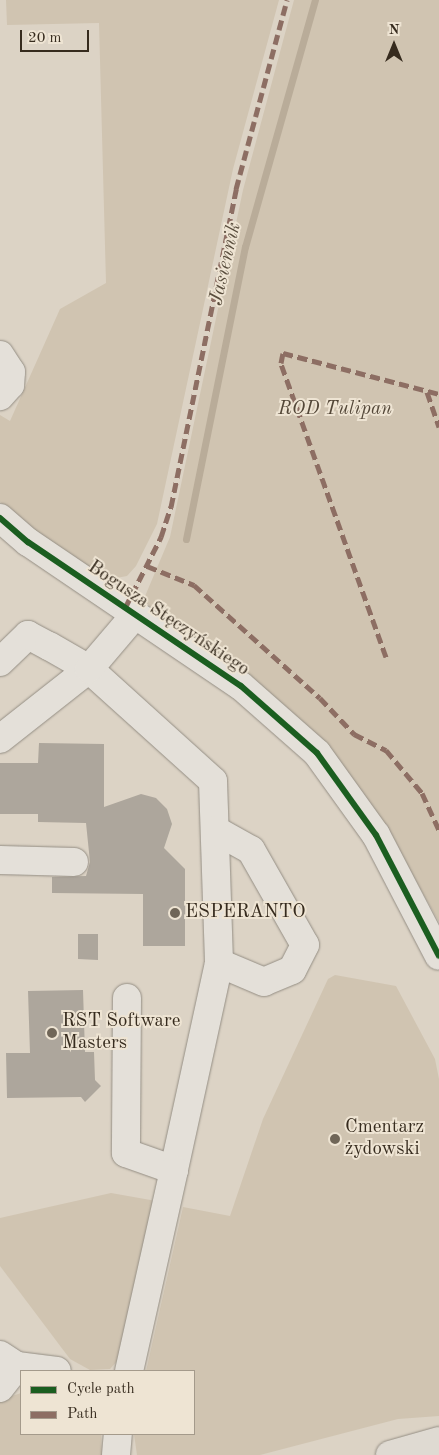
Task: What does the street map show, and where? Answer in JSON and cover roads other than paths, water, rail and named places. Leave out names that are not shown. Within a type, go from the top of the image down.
[{"type":"main road","points":[[390,1455],[433,1445]]},
{"type":"street","points":[[0,355],[11,372],[10,385],[0,396]]},
{"type":"street","name":"Bogusza Stęczyńskiego","points":[[0,518],[28,542],[241,686],[317,753],[376,835],[439,956]]},
{"type":"street","points":[[0,739],[89,669],[135,615]]},
{"type":"street","points":[[0,662],[28,636],[89,669],[213,781],[219,963],[129,1370]]},
{"type":"street","points":[[214,830],[251,850],[305,945],[292,970],[264,982],[219,963]]},
{"type":"street","points":[[0,860],[74,862]]},
{"type":"street","points":[[127,998],[126,1153],[174,1170]]},
{"type":"street","points":[[0,1388],[8,1360],[53,1370]]},
{"type":"street","points":[[116,1455],[118,1435]]},
{"type":"waterway","name":"Jasiennik","points":[[186,539],[245,247],[315,0]]},
{"type":"place","name":"ESPERANTO","points":[[175,913]]},
{"type":"place","name":"RST Software Masters","points":[[52,1033]]},
{"type":"place","name":"Cmentarz żydowski","points":[[335,1139]]},
{"type":"park label","name":"ROD Tulipan","points":[[335,410]]}]
